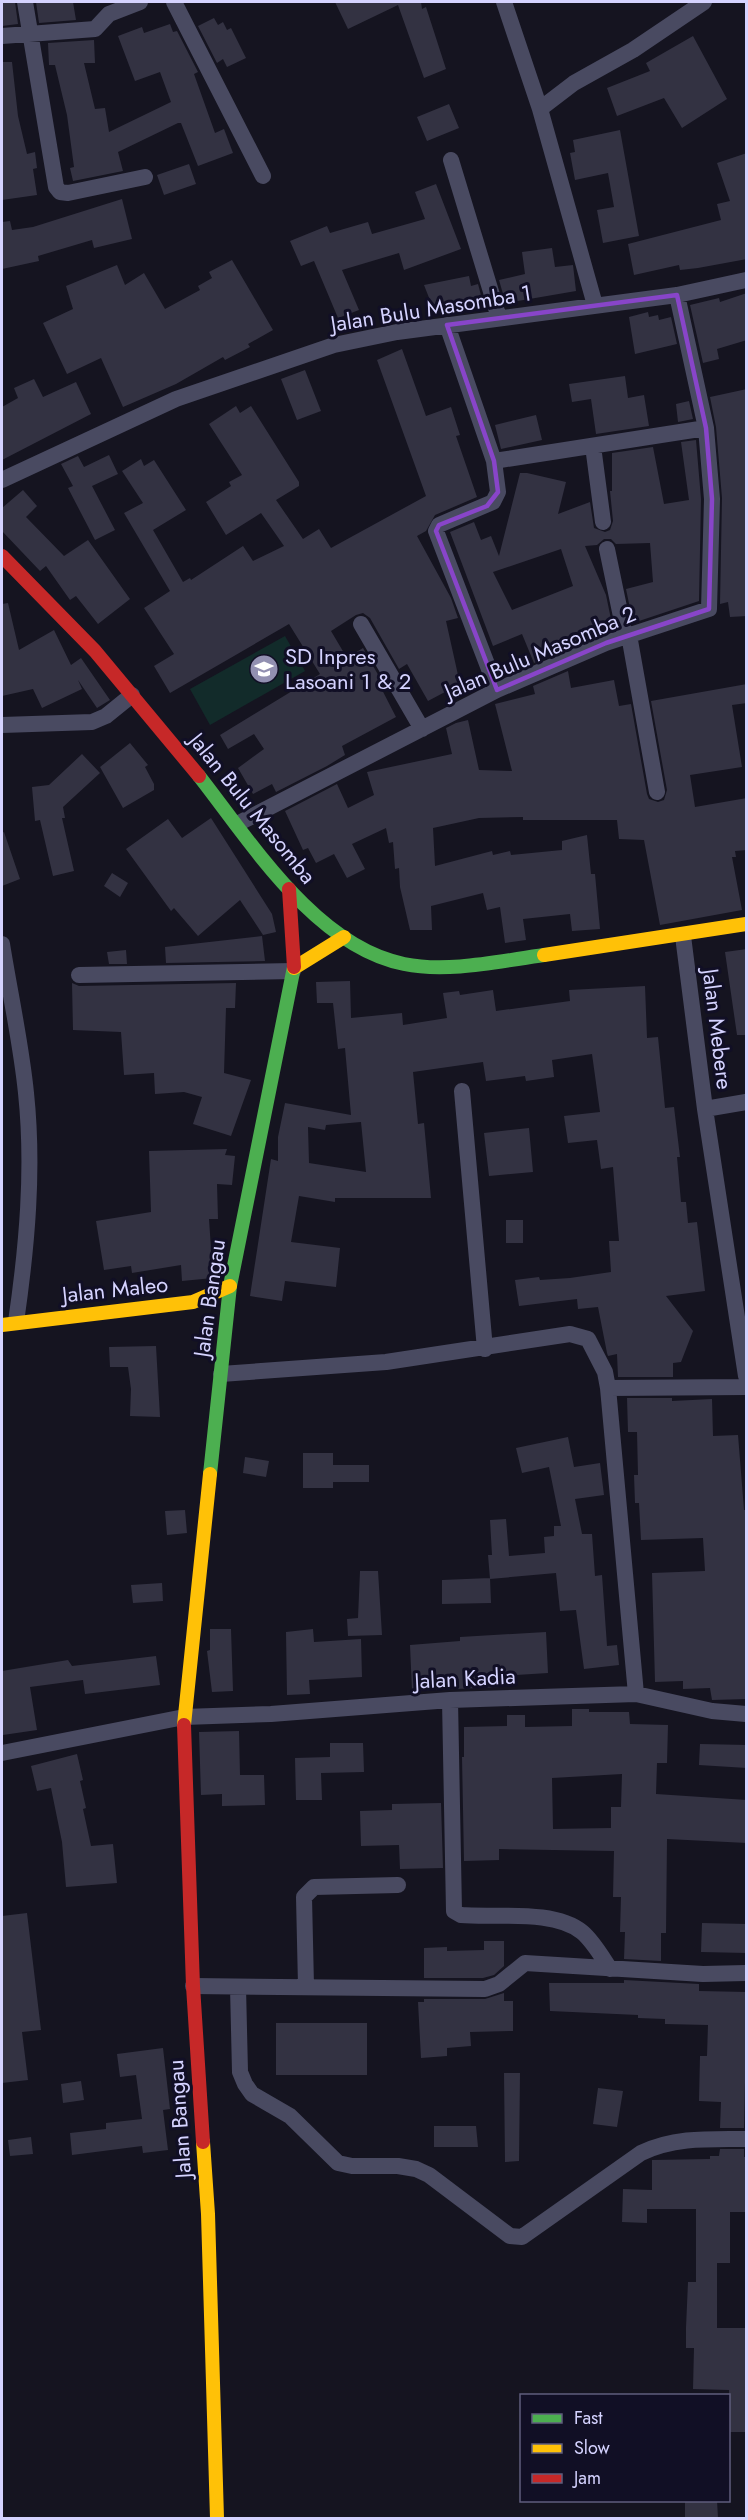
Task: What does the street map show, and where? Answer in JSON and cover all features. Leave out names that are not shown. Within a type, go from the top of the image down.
[{"type":"street","points":[[26,2],[56,187],[60,192],[68,193],[145,177]]},
{"type":"street","points":[[2,36],[95,29],[109,14],[140,2]]},
{"type":"street","points":[[174,2],[263,176]]},
{"type":"street","points":[[504,2],[540,109],[595,305]]},
{"type":"street","points":[[540,109],[574,83],[633,50],[704,2]]},
{"type":"street","points":[[451,160],[499,318]]},
{"type":"street","name":"Jalan Bulu Masomba 1","points":[[2,480],[176,399],[281,361],[334,345],[397,332],[677,295],[747,280]]},
{"type":"street","name":"Jalan Bulu Masomba 2","points":[[237,824],[497,690],[627,636],[709,609],[712,499],[706,428],[677,295]]},
{"type":"street","points":[[447,325],[494,461],[498,492],[493,502],[439,525],[436,531],[497,690]]},
{"type":"street","points":[[494,461],[706,428]]},
{"type":"street","points":[[593,446],[603,522]]},
{"type":"street","points":[[607,549],[627,636],[657,792]]},
{"type":"street","name":"Jalan Bulu Masomba","points":[[2,556],[87,642],[289,889],[344,937],[391,961],[430,966],[560,954],[747,924]]},
{"type":"street","points":[[361,624],[422,729]]},
{"type":"street","points":[[2,725],[92,722],[106,716],[132,695]]},
{"type":"street","name":"Jalan Bangau","points":[[217,2518],[208,2214],[193,1986],[184,1717],[230,1286],[293,970],[289,889]]},
{"type":"street","name":"Jalan Mebere","points":[[683,936],[705,1109],[746,1365]]},
{"type":"street","points":[[79,975],[293,970],[344,937]]},
{"type":"street","points":[[2,944],[26,1093],[30,1148],[24,1266],[9,1324]]},
{"type":"street","points":[[462,1091],[485,1349]]},
{"type":"street","points":[[705,1109],[747,1102]]},
{"type":"street","name":"Jalan Maleo","points":[[9,1324],[193,1302],[230,1286]]},
{"type":"street","points":[[221,1374],[386,1362],[485,1349],[570,1334],[588,1339],[594,1347],[608,1388],[636,1694]]},
{"type":"street","points":[[608,1388],[747,1387]]},
{"type":"street","name":"Jalan Kadia","points":[[184,1717],[271,1714],[450,1700],[636,1694],[712,1711],[747,1713]]},
{"type":"street","points":[[450,1700],[454,1911],[461,1915],[545,1918],[566,1923],[584,1933],[610,1969]]},
{"type":"street","points":[[2,1753],[184,1717]]},
{"type":"street","points":[[306,1986],[304,1897],[308,1891],[314,1887],[398,1885]]},
{"type":"street","points":[[193,1986],[485,1989],[499,1984],[519,1965],[525,1963],[610,1969],[747,1973]]},
{"type":"street","points":[[238,1987],[240,2072],[252,2094],[290,2116],[338,2163],[352,2166],[416,2169],[429,2175],[510,2236],[522,2237],[640,2153],[660,2144],[682,2140],[747,2139]]},
{"type":"highlighted area","points":[[677,295],[706,428],[712,499],[709,609],[606,643],[497,690],[436,531],[439,525],[487,506],[498,492],[494,461],[447,325]]},
{"type":"green space","points":[[285,636],[305,671],[210,725],[190,689]]},
{"type":"building","points":[[2,2],[15,2],[18,24],[2,26]]},
{"type":"building","points":[[36,2],[73,2],[76,20],[39,23]]},
{"type":"building","points":[[335,2],[421,2],[422,9],[426,7],[446,69],[424,78],[398,5],[348,29]]},
{"type":"building","points":[[214,18],[218,25],[223,22],[227,30],[231,28],[246,58],[227,67],[223,59],[217,63],[198,26]]},
{"type":"building","points":[[170,24],[173,32],[177,31],[198,72],[194,74],[215,133],[224,129],[233,153],[198,166],[181,123],[178,123],[118,152],[123,171],[73,181],[70,168],[74,167],[67,115],[55,65],[49,65],[48,43],[94,40],[95,63],[84,63],[95,109],[105,108],[109,132],[171,102],[160,72],[135,81],[118,36],[142,27],[144,33]]},
{"type":"building","points":[[693,36],[727,99],[682,128],[664,98],[617,116],[607,88],[650,71],[646,63]]},
{"type":"building","points":[[2,62],[12,62],[18,116],[27,154],[35,152],[37,168],[33,169],[37,195],[2,200]]},
{"type":"building","points":[[449,104],[459,128],[427,141],[417,117]]},
{"type":"building","points":[[620,130],[639,236],[603,243],[597,210],[614,207],[608,173],[575,180],[570,153],[575,152],[573,140]]},
{"type":"building","points":[[747,153],[747,259],[680,270],[679,265],[634,275],[628,244],[721,220],[717,204],[730,201],[717,163]]},
{"type":"building","points":[[189,164],[196,184],[164,195],[157,175]]},
{"type":"building","points":[[436,184],[461,249],[404,270],[399,253],[342,270],[359,310],[338,318],[314,261],[301,266],[290,241],[327,226],[330,233],[368,222],[372,234],[425,219],[415,192]]},
{"type":"building","points":[[122,199],[132,239],[94,248],[92,240],[38,256],[39,261],[2,269],[2,222],[10,221],[12,230],[33,227]]},
{"type":"building","points":[[552,248],[555,267],[573,265],[576,291],[512,302],[511,299],[505,301],[499,280],[525,274],[522,252]]},
{"type":"building","points":[[232,260],[273,330],[248,344],[250,347],[225,360],[223,357],[176,384],[123,407],[101,358],[67,374],[43,323],[73,309],[66,286],[117,265],[125,285],[144,273],[165,309],[200,290],[198,286],[212,278],[209,272]]},
{"type":"building","points":[[469,276],[471,286],[478,284],[482,299],[435,313],[424,285]]},
{"type":"building","points":[[747,293],[747,340],[717,349],[719,359],[703,363],[690,305],[719,298],[720,302]]},
{"type":"building","points":[[648,312],[649,317],[658,315],[659,320],[671,317],[677,344],[635,354],[629,317]]},
{"type":"building","points":[[402,349],[426,416],[451,407],[460,435],[456,436],[477,497],[435,515],[426,531],[417,536],[451,598],[458,618],[446,621],[460,684],[428,701],[407,664],[399,669],[370,618],[363,613],[356,615],[331,631],[347,658],[363,648],[381,680],[378,682],[396,717],[342,746],[345,755],[327,766],[276,792],[272,784],[253,794],[238,768],[264,749],[254,734],[228,749],[220,735],[320,674],[289,624],[170,693],[154,666],[174,654],[144,608],[170,591],[124,513],[143,503],[122,471],[141,459],[144,466],[154,460],[186,510],[153,530],[183,582],[190,578],[191,580],[243,546],[253,561],[284,546],[261,513],[226,535],[206,502],[231,486],[229,482],[242,475],[209,424],[236,406],[240,413],[251,406],[299,482],[299,486],[276,500],[303,539],[319,529],[331,548],[426,496],[377,360]]},
{"type":"building","points":[[305,370],[321,411],[297,420],[281,379]]},
{"type":"building","points":[[625,376],[628,398],[644,395],[649,426],[596,434],[591,399],[572,402],[569,384]]},
{"type":"building","points":[[34,379],[43,397],[76,382],[91,414],[2,460],[2,407],[18,398],[14,388]]},
{"type":"building","points":[[747,389],[747,616],[730,617],[728,602],[720,604],[722,498],[716,427],[710,397]]},
{"type":"building","points":[[689,401],[693,419],[678,422],[676,404]]},
{"type":"building","points":[[536,415],[542,440],[501,449],[495,425]]},
{"type":"building","points":[[696,440],[701,499],[699,601],[633,623],[626,589],[653,582],[650,543],[616,544],[611,539],[604,539],[597,545],[585,546],[606,595],[612,624],[588,633],[590,638],[534,663],[522,634],[493,646],[450,532],[474,522],[481,540],[491,536],[499,556],[520,473],[566,482],[558,514],[590,502],[594,528],[605,532],[610,530],[613,521],[610,491],[612,491],[612,453],[653,447],[664,504],[689,500],[681,442]],"holes":[[[561,549],[573,586],[512,610],[493,572]]]},
{"type":"building","points":[[109,455],[118,474],[92,486],[115,530],[95,540],[68,488],[73,486],[61,464],[78,456],[84,467]]},
{"type":"building","points":[[23,490],[37,506],[26,517],[64,556],[88,540],[130,599],[98,624],[76,596],[70,600],[46,566],[40,571],[2,531],[2,508]]},
{"type":"building","points":[[8,603],[19,650],[54,630],[71,665],[81,658],[110,700],[97,708],[78,680],[82,689],[42,708],[33,689],[2,696],[2,604]]},
{"type":"building","points":[[568,671],[571,688],[614,680],[619,706],[631,704],[647,794],[649,799],[658,802],[664,800],[667,790],[651,701],[747,684],[747,703],[732,705],[742,767],[690,775],[695,807],[747,798],[747,850],[735,851],[736,857],[732,857],[742,910],[660,925],[644,840],[619,839],[617,820],[479,818],[433,828],[435,866],[492,851],[493,855],[510,851],[511,855],[562,850],[562,841],[587,835],[591,874],[595,874],[600,929],[572,931],[570,914],[523,919],[526,940],[505,943],[500,907],[487,910],[483,893],[431,906],[432,930],[410,930],[400,887],[399,868],[395,869],[393,842],[389,843],[386,828],[352,844],[365,869],[347,878],[334,854],[316,863],[308,848],[303,850],[285,811],[337,784],[348,808],[374,795],[367,772],[452,754],[446,728],[456,723],[468,720],[479,770],[512,771],[495,704],[535,694],[533,686]]},
{"type":"building","points":[[130,743],[148,765],[145,767],[154,784],[154,790],[123,808],[100,767]]},
{"type":"building","points":[[82,754],[100,773],[63,807],[65,818],[62,818],[74,871],[53,876],[40,820],[35,821],[32,787],[49,785]]},
{"type":"building","points":[[211,818],[272,914],[276,932],[263,935],[240,900],[198,936],[174,908],[171,911],[126,849],[168,819],[182,838]]},
{"type":"building","points":[[4,832],[20,879],[2,886],[2,833]]},
{"type":"building","points":[[112,873],[128,883],[120,897],[104,886]]},
{"type":"building","points":[[262,936],[265,961],[166,963],[165,947]]},
{"type":"building","points":[[747,949],[747,1035],[737,1035],[725,952]]},
{"type":"building","points":[[126,950],[127,964],[109,964],[107,952]]},
{"type":"building","points":[[350,981],[351,1018],[402,1013],[403,1025],[447,1018],[443,993],[459,991],[460,995],[493,990],[496,1011],[570,1001],[569,990],[645,986],[647,1038],[658,1037],[665,1108],[674,1107],[680,1157],[677,1157],[681,1202],[686,1202],[688,1223],[697,1222],[705,1291],[666,1296],[693,1331],[681,1362],[673,1363],[673,1377],[618,1377],[617,1354],[608,1356],[598,1307],[578,1309],[577,1299],[519,1306],[515,1280],[539,1277],[540,1280],[570,1278],[611,1272],[609,1241],[619,1241],[613,1167],[601,1169],[597,1140],[568,1143],[564,1116],[600,1112],[592,1054],[552,1060],[554,1077],[526,1081],[525,1076],[486,1081],[483,1062],[413,1072],[418,1124],[424,1123],[431,1198],[335,1198],[335,1202],[299,1196],[291,1242],[340,1248],[336,1287],[285,1281],[282,1301],[250,1296],[271,1159],[278,1161],[278,1137],[285,1103],[351,1115],[345,1048],[338,1049],[333,1003],[317,1003],[316,982]],"holes":[[[361,1122],[366,1172],[309,1163],[308,1127],[325,1130],[326,1125]]]},
{"type":"building","points":[[72,983],[79,986],[236,983],[235,1008],[226,1008],[224,1073],[251,1080],[231,1136],[193,1124],[202,1097],[184,1092],[155,1094],[154,1073],[124,1075],[121,1032],[73,1030]]},
{"type":"building","points":[[529,1128],[533,1172],[489,1176],[484,1133]]},
{"type":"building","points":[[227,1149],[225,1155],[235,1156],[232,1185],[217,1184],[218,1219],[209,1219],[213,1278],[182,1281],[181,1265],[132,1273],[131,1266],[104,1270],[96,1221],[151,1212],[149,1151]]},
{"type":"building","points":[[506,1220],[523,1220],[523,1243],[506,1243]]},
{"type":"building","points":[[156,1346],[160,1417],[130,1416],[131,1389],[128,1367],[110,1367],[109,1347]]},
{"type":"building","points":[[627,1398],[672,1398],[672,1401],[712,1399],[713,1436],[738,1435],[744,1510],[747,1510],[747,1699],[712,1700],[710,1688],[683,1689],[683,1681],[655,1682],[652,1573],[705,1571],[703,1538],[641,1540],[639,1503],[635,1503],[634,1475],[638,1475],[637,1432],[628,1432]]},
{"type":"building","points":[[568,1437],[574,1467],[600,1463],[604,1495],[575,1499],[582,1534],[592,1534],[595,1576],[602,1575],[607,1646],[617,1645],[619,1665],[584,1669],[576,1610],[560,1611],[556,1573],[490,1579],[488,1555],[492,1555],[490,1520],[506,1519],[509,1556],[545,1553],[544,1537],[554,1536],[554,1526],[561,1526],[549,1467],[522,1473],[516,1448]]},
{"type":"building","points":[[303,1453],[333,1453],[333,1465],[369,1465],[369,1482],[333,1482],[333,1488],[303,1488]]},
{"type":"building","points":[[245,1457],[269,1461],[266,1477],[243,1473]]},
{"type":"building","points":[[185,1510],[187,1533],[167,1535],[165,1511]]},
{"type":"building","points":[[360,1571],[378,1571],[382,1635],[348,1636],[347,1619],[358,1618]]},
{"type":"building","points":[[490,1578],[491,1603],[442,1604],[442,1580]]},
{"type":"building","points":[[162,1583],[163,1601],[133,1603],[131,1585]]},
{"type":"building","points":[[210,1629],[231,1629],[233,1691],[212,1692],[207,1651],[210,1650]]},
{"type":"building","points":[[313,1629],[314,1642],[361,1639],[362,1677],[309,1680],[310,1694],[287,1695],[286,1632]]},
{"type":"building","points":[[546,1632],[548,1673],[500,1676],[500,1687],[412,1691],[410,1645],[460,1641],[460,1637]]},
{"type":"building","points":[[156,1656],[160,1685],[85,1694],[83,1680],[30,1687],[37,1730],[3,1735],[2,1671],[68,1660],[72,1666]]},
{"type":"building","points":[[572,1709],[589,1709],[589,1712],[629,1712],[630,1724],[668,1725],[667,1763],[657,1763],[656,1794],[747,1800],[747,1843],[667,1839],[666,1933],[661,1933],[661,1961],[624,1959],[625,1932],[620,1932],[621,1897],[613,1897],[614,1851],[499,1849],[499,1860],[464,1861],[462,1757],[464,1757],[464,1727],[507,1726],[507,1715],[525,1715],[525,1727],[572,1726]],"holes":[[[622,1774],[621,1807],[611,1807],[611,1828],[553,1829],[552,1778]]]},
{"type":"building","points":[[239,1731],[240,1775],[264,1775],[265,1805],[222,1806],[222,1794],[201,1795],[199,1732]]},
{"type":"building","points":[[330,1743],[363,1743],[364,1772],[321,1773],[322,1800],[296,1800],[295,1758],[330,1757]]},
{"type":"building","points":[[700,1744],[747,1745],[747,1768],[699,1765]]},
{"type":"building","points":[[77,1754],[83,1780],[80,1781],[86,1808],[83,1809],[91,1846],[113,1844],[117,1883],[66,1887],[62,1842],[51,1788],[37,1791],[31,1766]]},
{"type":"building","points":[[441,1803],[443,1868],[400,1869],[399,1845],[361,1846],[360,1811],[392,1810],[392,1804]]},
{"type":"building","points":[[27,1913],[41,2030],[22,2032],[28,2080],[2,2083],[2,1916]]},
{"type":"building","points":[[702,1923],[747,1924],[747,1953],[701,1952]]},
{"type":"building","points":[[484,1941],[504,1941],[504,1966],[494,1975],[483,1978],[424,1978],[424,1948],[447,1947],[447,1951],[484,1950]]},
{"type":"building","points":[[624,1980],[699,1984],[699,1991],[747,1992],[744,2128],[720,2128],[721,2102],[699,2101],[700,2056],[707,2056],[708,2025],[665,2024],[665,2019],[638,2018],[638,2015],[550,2011],[549,1983],[624,1983]]},
{"type":"building","points":[[504,1993],[504,2001],[513,2001],[513,2031],[470,2032],[471,2046],[447,2048],[447,2056],[421,2058],[418,2002],[424,2002],[424,1999],[485,1999]]},
{"type":"building","points":[[276,2023],[367,2023],[367,2075],[276,2075]]},
{"type":"building","points":[[163,2048],[170,2109],[163,2110],[168,2150],[143,2153],[142,2146],[72,2155],[70,2133],[106,2129],[106,2123],[142,2119],[136,2075],[120,2077],[117,2054]]},
{"type":"building","points":[[504,2073],[520,2073],[519,2161],[505,2162]]},
{"type":"building","points":[[81,2081],[84,2100],[63,2103],[61,2084]]},
{"type":"building","points":[[598,2088],[623,2091],[617,2127],[593,2124]]},
{"type":"building","points":[[434,2126],[476,2126],[478,2147],[434,2147]]},
{"type":"building","points":[[31,2137],[33,2154],[10,2156],[8,2140]]},
{"type":"building","points":[[720,2149],[744,2149],[744,2157],[747,2157],[747,2212],[730,2212],[730,2263],[717,2263],[717,2328],[747,2328],[747,2432],[730,2432],[729,2390],[693,2389],[694,2348],[686,2348],[686,2328],[688,2282],[696,2282],[696,2209],[647,2209],[647,2223],[622,2222],[623,2189],[652,2190],[652,2160],[710,2159],[710,2156],[719,2156]]},
{"type":"building","points":[[685,2502],[717,2502],[718,2518],[685,2518]]},
{"type":"traffic: fast","points":[[199,776],[263,860],[288,888],[342,937],[372,954],[404,964],[438,967],[474,965],[544,955]]},
{"type":"traffic: fast","points":[[210,1474],[230,1286],[294,967]]},
{"type":"traffic: slow","points":[[544,955],[746,924]]},
{"type":"traffic: slow","points":[[294,968],[344,937]]},
{"type":"traffic: slow","points":[[2,1325],[193,1302],[230,1286]]},
{"type":"traffic: slow","points":[[184,1725],[210,1474]]},
{"type":"traffic: slow","points":[[203,2142],[208,2214],[217,2518]]},
{"type":"traffic: jam","points":[[2,556],[95,651],[199,776]]},
{"type":"traffic: jam","points":[[289,889],[294,967]]},
{"type":"traffic: jam","points":[[184,1725],[193,1986],[203,2142]]},
{"type":"place","name":"SD Inpres Lasoani 1 & 2","points":[[264,669]]}]
